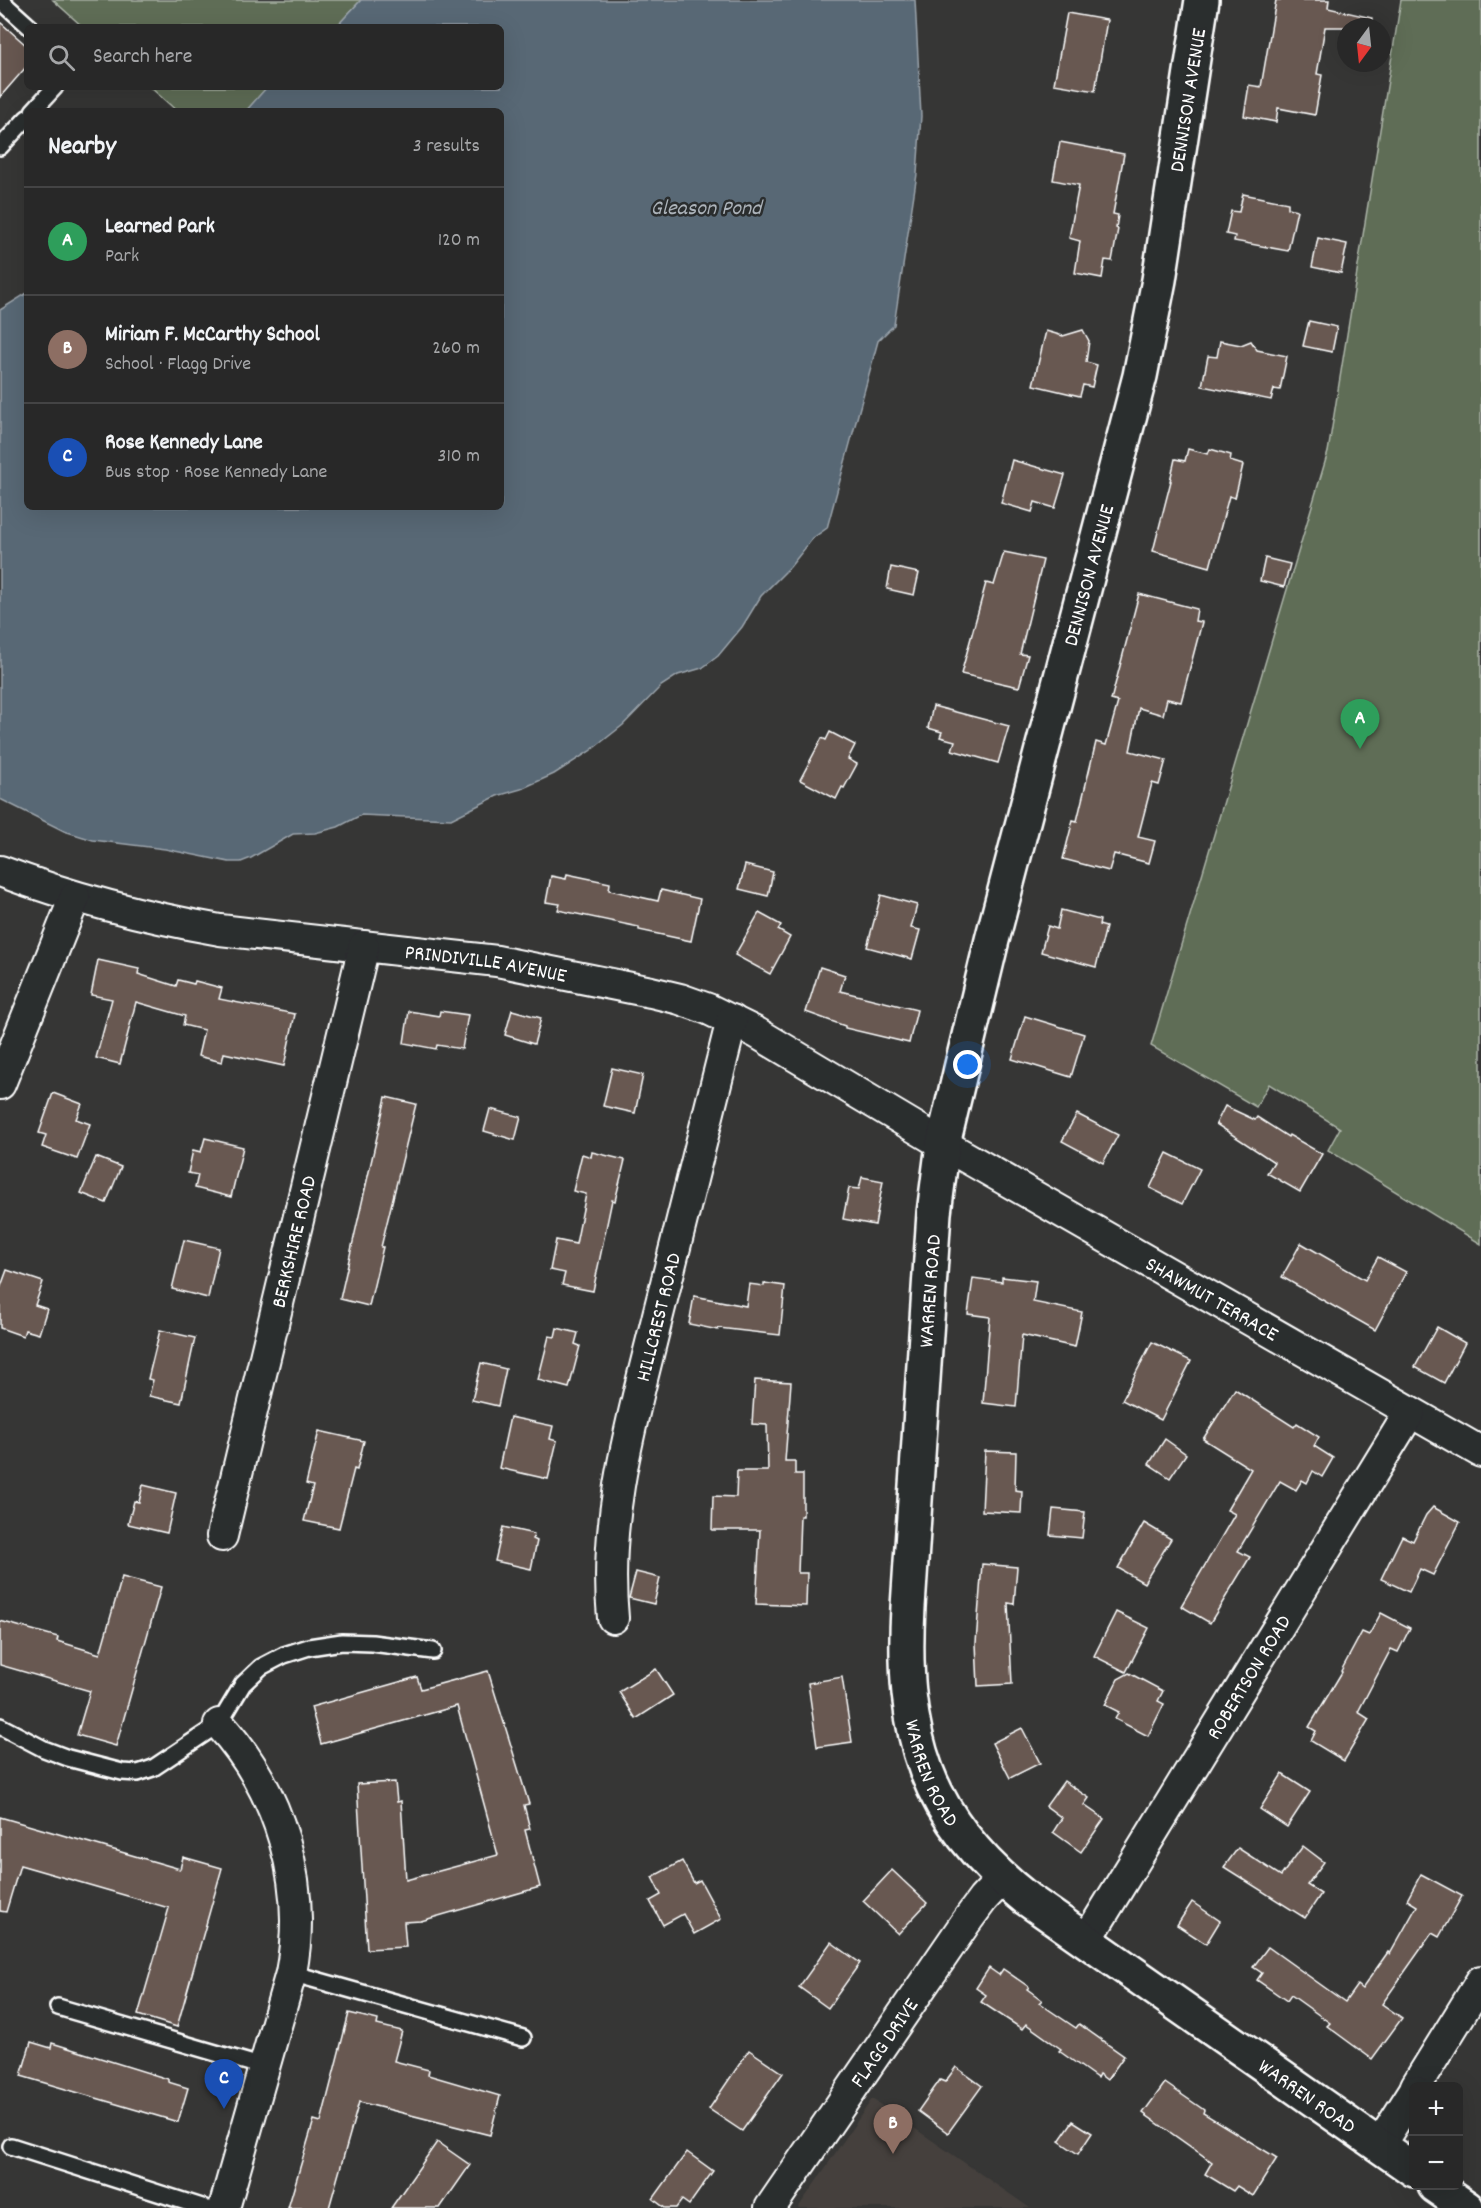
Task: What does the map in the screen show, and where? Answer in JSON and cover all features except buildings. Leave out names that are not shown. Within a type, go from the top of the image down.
[{"type":"street","name":"DENNISON AVENUE","points":[[943,1144],[987,960],[1140,376],[1159,280],[1202,0]]},
{"type":"street","name":"PRINDIVILLE AVENUE","points":[[0,871],[75,897],[145,916],[220,930],[459,956],[538,968],[680,999],[732,1020],[943,1144]]},
{"type":"street","points":[[0,1084],[75,897]]},
{"type":"street","name":"BERKSHIRE ROAD","points":[[222,1536],[364,946]]},
{"type":"street","name":"HILLCREST ROAD","points":[[613,1618],[610,1591],[610,1545],[625,1454],[732,1020]]},
{"type":"street","name":"SHAWMUT TERRACE","points":[[943,1144],[1481,1452]]},
{"type":"street","name":"WARREN ROAD","points":[[943,1144],[934,1213],[905,1651],[907,1690],[921,1760],[933,1786],[962,1834],[979,1856],[1002,1879],[1086,1941],[1409,2167]]},
{"type":"street","name":"ROBERTSON ROAD","points":[[1086,1941],[1410,1412]]},
{"type":"street","points":[[219,1724],[254,1768],[274,1809],[292,1870],[297,1919],[297,1944],[291,1973],[224,2208]]},
{"type":"street","name":"FLAGG DRIVE","points":[[770,2208],[959,1932],[983,1899],[1002,1879]]},
{"type":"street","points":[[1418,2082],[1481,1981]]},
{"type":"street","points":[[1379,2146],[1409,2097]]},
{"type":"street","points":[[1441,2190],[1467,2208]]},
{"type":"lane","points":[[0,0],[27,24]]},
{"type":"lane","points":[[36,108],[52,90]]},
{"type":"lane","points":[[0,147],[24,121]]},
{"type":"lane","points":[[0,1726],[44,1749],[68,1758],[122,1772],[138,1773],[153,1768],[219,1724],[243,1684],[261,1667],[284,1654],[342,1642],[372,1643],[433,1651]]},
{"type":"lane","points":[[291,1973],[523,2038]]},
{"type":"lane","points":[[58,2007],[264,2067]]},
{"type":"lane","points":[[11,2146],[205,2208]]},
{"type":"shaded area","points":[[872,2099],[1030,2208],[798,2208]]},
{"type":"green space","points":[[53,0],[361,0],[339,24],[80,24]]},
{"type":"green space","points":[[1401,0],[1481,0],[1481,1244],[1328,1150],[1340,1128],[1269,1084],[1256,1107],[1151,1046],[1328,452]]},
{"type":"green space","points":[[153,90],[264,90],[249,108],[174,108]]},
{"type":"water","name":"Gleason Pond","points":[[361,0],[915,0],[921,116],[917,174],[894,325],[878,341],[827,528],[813,538],[790,567],[761,596],[742,627],[718,656],[702,668],[678,675],[661,686],[623,725],[590,751],[554,774],[521,789],[497,796],[451,819],[361,815],[338,827],[315,833],[293,834],[241,862],[93,840],[64,831],[0,799],[0,310],[24,295],[24,510],[504,510],[504,108],[249,108],[264,90],[504,90],[504,24],[339,24]]},
{"type":"place","name":"Learned Park","points":[[1360,749]]},
{"type":"place","name":"Rose Kennedy Lane","points":[[224,2109]]},
{"type":"place","name":"Miriam F. McCarthy School","points":[[893,2154]]}]
